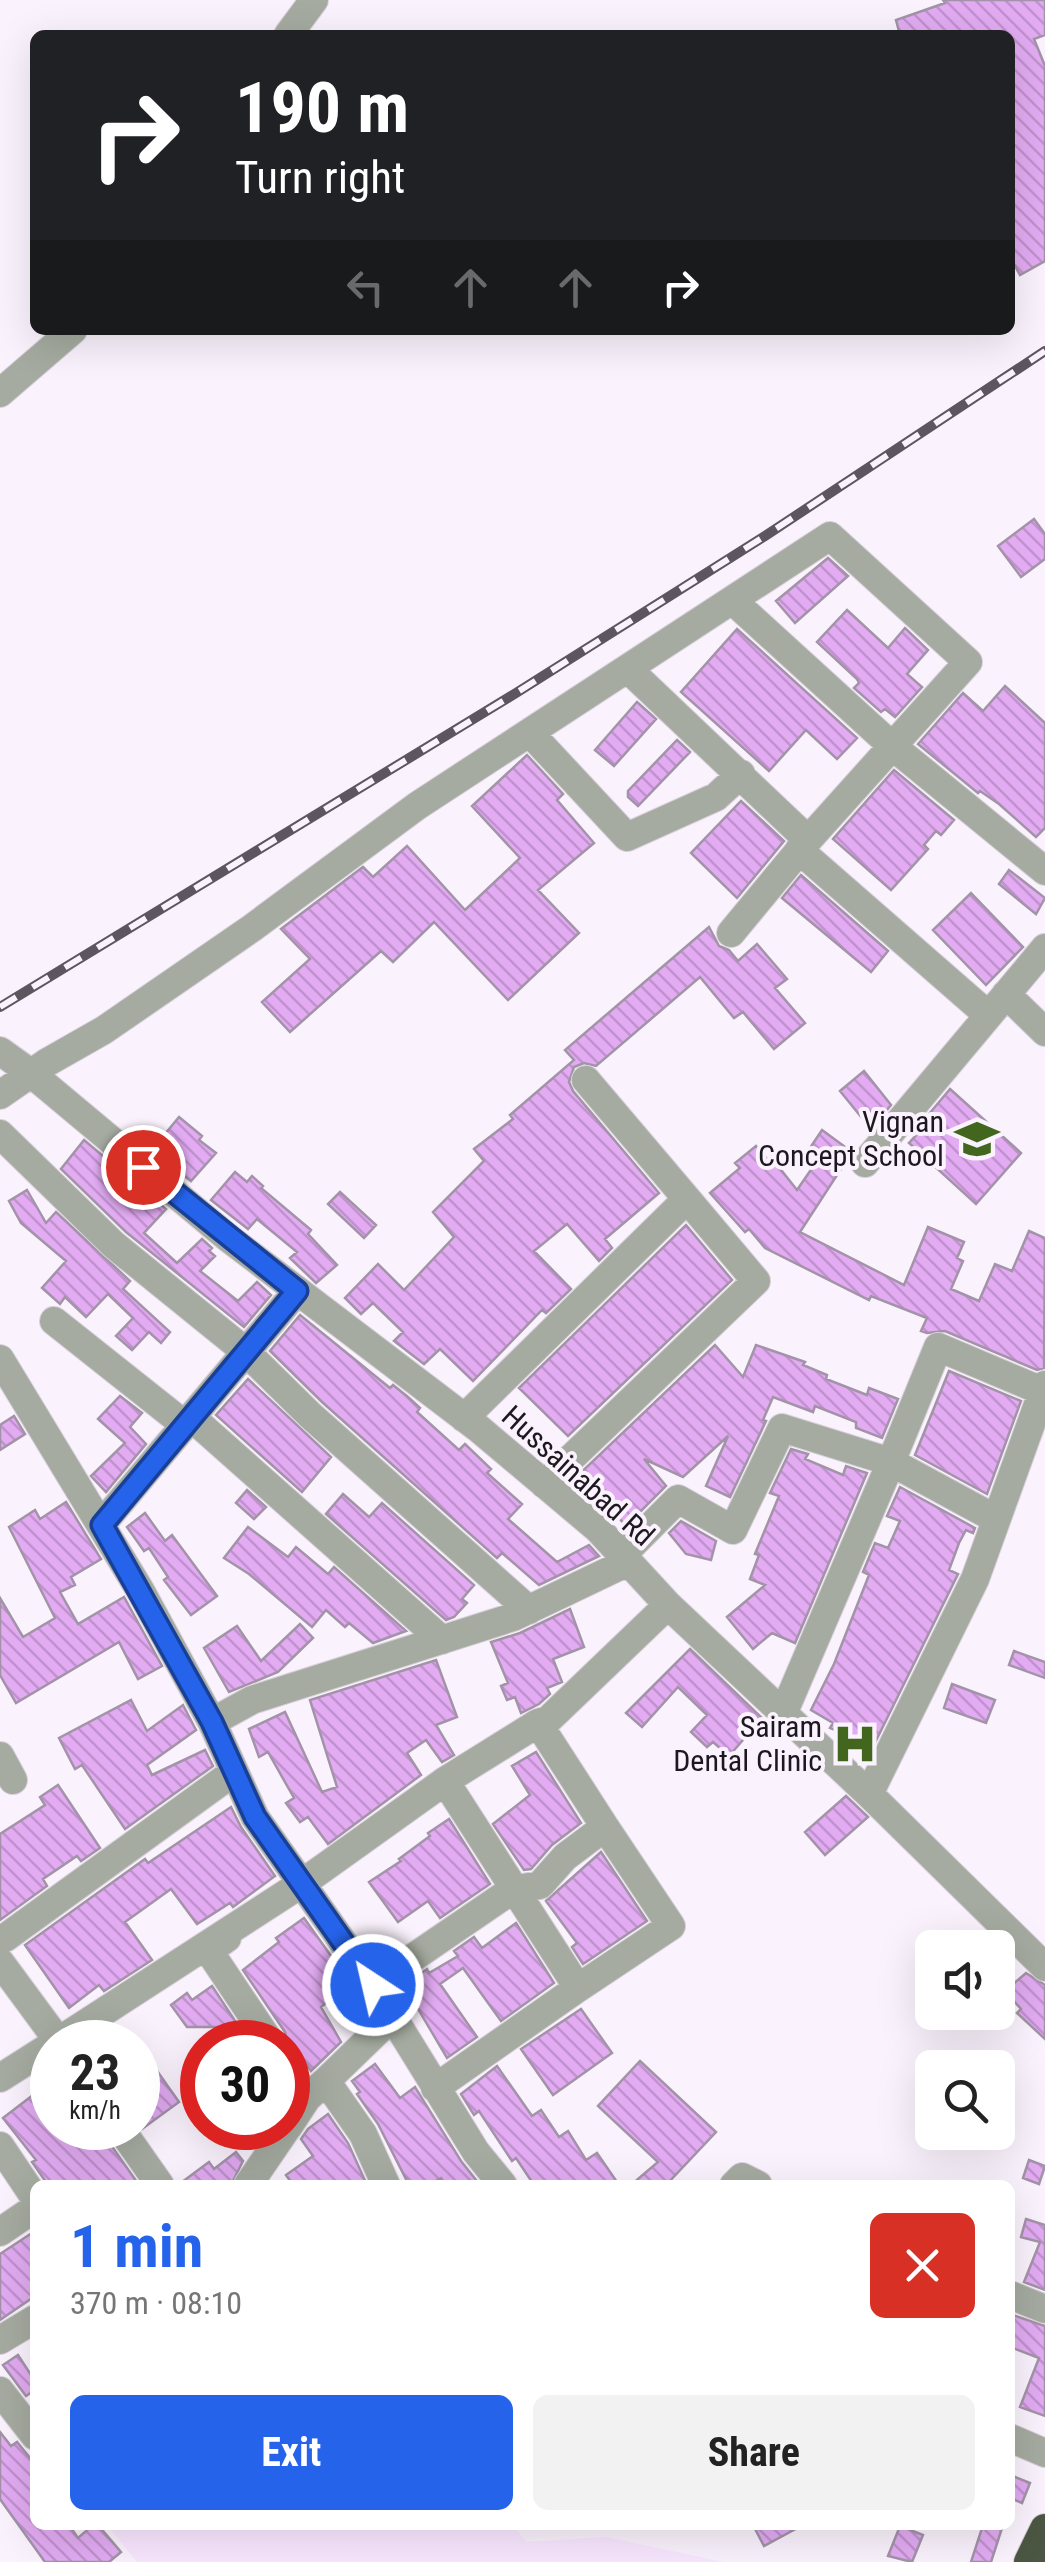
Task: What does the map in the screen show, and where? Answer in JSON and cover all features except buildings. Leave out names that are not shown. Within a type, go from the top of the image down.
[{"type":"highway","points":[[1029,2562],[1045,2529]]},
{"type":"street","points":[[292,30],[314,0]]},
{"type":"street","points":[[0,393],[66,335]]},
{"type":"street","points":[[0,1095],[104,1030],[252,928],[417,806],[830,536],[968,662],[891,745],[731,934]]},
{"type":"street","points":[[733,601],[891,745],[1045,871]]},
{"type":"street","points":[[629,670],[741,774],[804,845],[997,1004],[1045,1032]]},
{"type":"street","points":[[530,733],[627,836],[716,798],[741,774]]},
{"type":"street","points":[[865,1162],[1045,948]]},
{"type":"street","name":"Hussainabad Rd","points":[[0,1051],[227,1238],[464,1418],[598,1530],[668,1605],[1045,1967]]},
{"type":"street","points":[[544,1484],[756,1281],[586,1080]]},
{"type":"street","points":[[0,1134],[114,1244],[244,1352],[529,1610]]},
{"type":"street","points":[[464,1418],[687,1198]]},
{"type":"street","points":[[102,1525],[297,1291]]},
{"type":"street","points":[[54,1322],[188,1421],[442,1640]]},
{"type":"street","points":[[783,1714],[938,1347],[1044,1388],[975,1579],[869,1794]]},
{"type":"street","points":[[0,1359],[102,1525],[212,1722],[255,1817],[373,1985],[476,2152],[498,2180]]},
{"type":"street","points":[[212,1722],[252,1700],[529,1610],[625,1559],[678,1500],[734,1530],[782,1428],[892,1462],[996,1519]]},
{"type":"street","points":[[255,2020],[209,1951],[445,1781],[538,1722],[548,1720],[668,1605]]},
{"type":"street","points":[[435,2088],[671,1926],[538,1722]]},
{"type":"street","points":[[0,1938],[234,1772]]},
{"type":"street","points":[[445,1781],[578,1988]]},
{"type":"street","points":[[373,1985],[512,1890],[540,1885],[565,1857],[605,1827]]},
{"type":"street","points":[[92,2020],[302,1884]]},
{"type":"street","points":[[0,1962],[41,2020]]},
{"type":"street","points":[[310,2097],[392,2017]]},
{"type":"street","points":[[0,2078],[30,2060]]},
{"type":"street","points":[[310,2084],[364,2134],[384,2180]]},
{"type":"street","points":[[0,2146],[30,2191]]},
{"type":"street","points":[[135,2150],[156,2180]]},
{"type":"street","points":[[251,2180],[272,2150]]},
{"type":"street","points":[[0,2232],[30,2211]]},
{"type":"street","points":[[1015,2297],[1045,2309]]},
{"type":"street","points":[[0,2340],[30,2322]]},
{"type":"street","points":[[0,2391],[30,2430]]},
{"type":"street","points":[[1015,2440],[1045,2453]]},
{"type":"shaded area","points":[[111,2530],[517,2530],[526,2542],[606,2537],[724,2562],[137,2562]]},
{"type":"railway","points":[[0,1007],[516,693],[765,536],[1045,351]]},
{"type":"place","name":"Vignan Concept School","points":[[977,1139]]},
{"type":"place","name":"Sairam Dental Clinic","points":[[855,1744]]},
{"type":"route","points":[[143,1167],[297,1291],[102,1525],[212,1722],[255,1817],[373,1985]]}]
